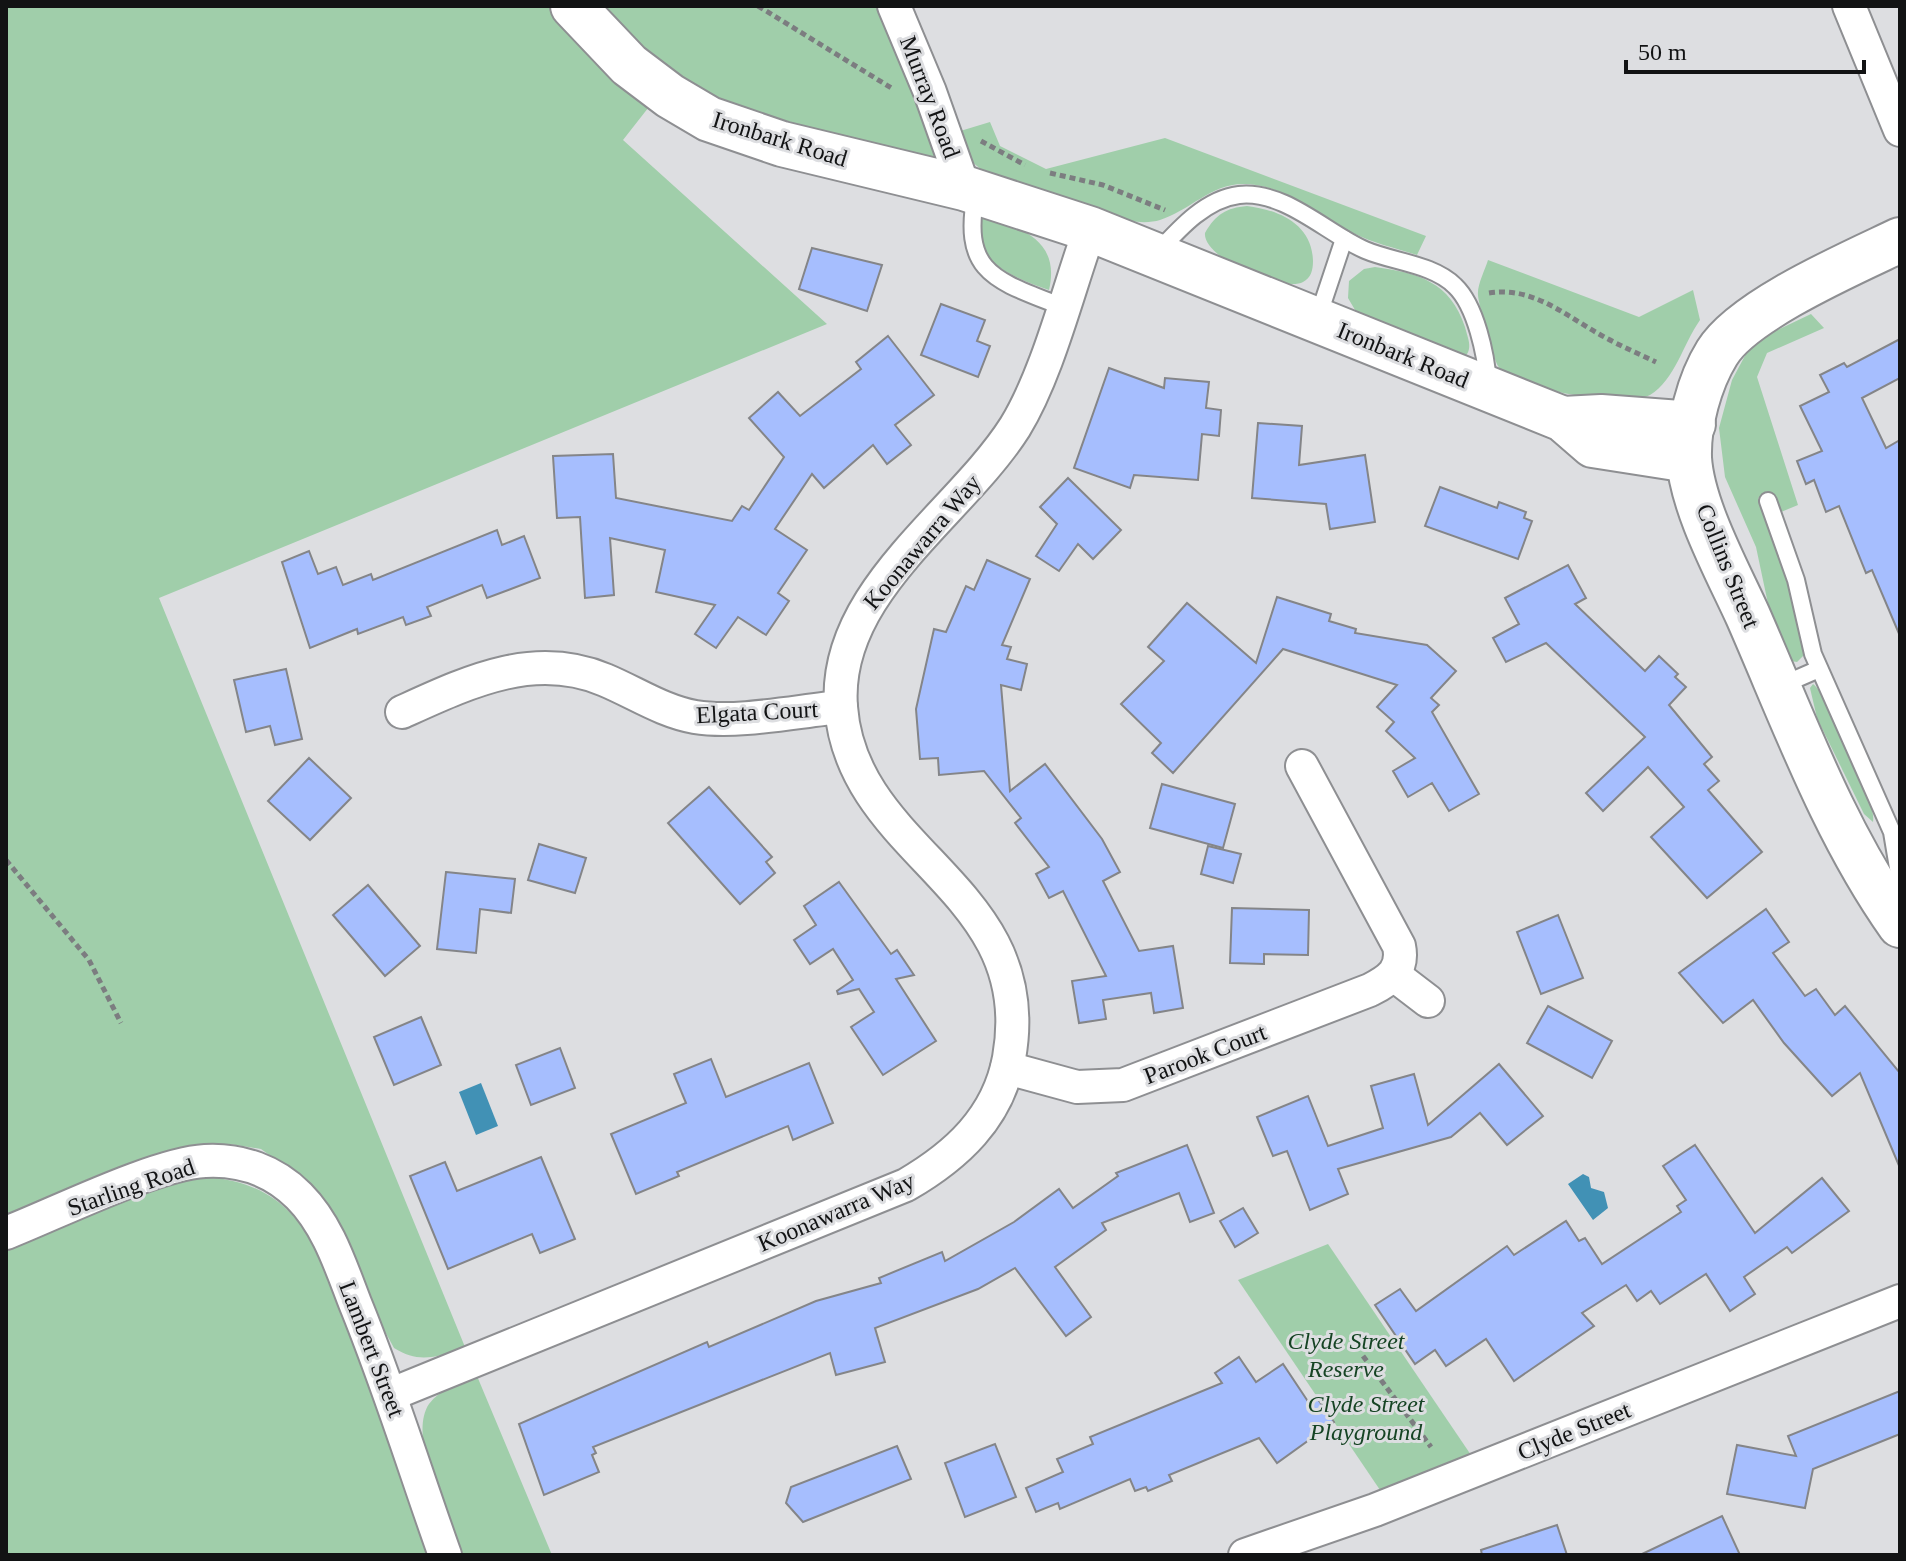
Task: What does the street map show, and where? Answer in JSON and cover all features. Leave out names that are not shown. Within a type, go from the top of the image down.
[{"type":"street","name":"Ironbark Road","points":[[573,6],[639,73],[709,119],[782,144],[970,190],[1090,229],[1563,419],[1601,417],[1691,442]]},
{"type":"street","name":"Murray Road","points":[[894,6],[970,190]]},
{"type":"street","points":[[1849,6],[1900,130]]},
{"type":"street","name":"Koonawarra Way","points":[[392,1394],[906,1185],[958,1151],[980,1126],[1007,1068],[1013,1015],[1011,992],[995,943],[962,895],[900,832],[871,792],[855,762],[841,707],[846,660],[861,615],[1014,427],[1035,384],[1090,229]]},
{"type":"street","points":[[1691,442],[1707,373],[1724,342],[1767,309],[1900,240]]},
{"type":"street","name":"Collins Street","points":[[1691,442],[1722,557],[1853,851],[1894,917]]},
{"type":"street","name":"Elgata Court","points":[[402,712],[486,676],[546,666],[590,674],[660,707],[699,718],[841,707]]},
{"type":"street","points":[[1302,766],[1399,946],[1400,965],[1394,975],[1428,1001]]},
{"type":"street","name":"Parook Court","points":[[1007,1068],[1077,1087],[1123,1085],[1370,990],[1394,975]]},
{"type":"street","name":"Starling Road","points":[[6,1233],[176,1167],[224,1161],[259,1169]]},
{"type":"street","name":"Lambert Street","points":[[259,1169],[301,1198],[325,1233],[392,1394],[445,1555]]},
{"type":"street","name":"Clyde Street","points":[[1245,1555],[1375,1510],[1900,1301]]},
{"type":"lane","points":[[970,190],[970,233],[977,258],[1011,284],[1063,307]]},
{"type":"lane","name":"Ironbark Road","points":[[1155,255],[1201,211],[1236,195],[1270,199],[1344,239],[1444,278],[1465,301],[1482,351],[1488,390]]},
{"type":"lane","name":"Ironbark Road","points":[[1317,320],[1344,239]]},
{"type":"lane","name":"Collins Street","points":[[1768,501],[1796,580],[1819,669],[1896,846],[1899,874],[1894,917]]},
{"type":"lane","points":[[1779,687],[1819,669]]},
{"type":"path","points":[[1465,301],[1501,292],[1551,304],[1609,340],[1656,362]]},
{"type":"path","points":[[6,860],[89,960],[121,1023]]},
{"type":"path","points":[[1363,1356],[1431,1447]]},
{"type":"green space","points":[[6,6],[550,6],[596,57],[652,103],[623,140],[827,324],[159,598],[465,1347],[446,1354],[420,1357],[394,1348],[301,1178],[261,1149],[230,1144],[192,1149],[6,1219]]},
{"type":"green space","points":[[594,6],[882,6],[937,153],[928,162],[851,147],[692,91]]},
{"type":"green space","points":[[990,122],[1000,146],[1046,169],[1165,138],[1426,236],[1417,255],[1361,237],[1273,189],[1243,184],[1221,188],[1160,220],[1144,222],[1100,215],[990,177],[971,161],[957,132]]},
{"type":"green space","points":[[1247,206],[1282,215],[1300,228],[1307,237],[1313,261],[1313,268],[1306,280],[1293,284],[1262,278],[1229,262],[1208,243],[1205,233],[1213,221],[1227,210]]},
{"type":"green space","points":[[982,216],[1023,231],[1043,247],[1049,258],[1049,290],[1009,273],[987,256],[979,231]]},
{"type":"green space","points":[[1488,260],[1639,317],[1693,290],[1700,320],[1666,380],[1650,395],[1618,400],[1546,389],[1508,374],[1496,362],[1478,295]]},
{"type":"green space","points":[[1375,267],[1431,282],[1451,299],[1468,339],[1465,357],[1358,315],[1348,298],[1349,281],[1364,269]]},
{"type":"green space","points":[[1811,314],[1824,328],[1767,353],[1757,377],[1798,505],[1781,512],[1773,493],[1758,498],[1788,578],[1804,655],[1797,662],[1791,661],[1774,632],[1756,547],[1725,477],[1719,428],[1732,380],[1748,350],[1769,334]]},
{"type":"green space","points":[[1813,684],[1831,708],[1851,750],[1868,794],[1873,822],[1864,814],[1817,718],[1810,688]]},
{"type":"green space","points":[[210,1177],[249,1186],[279,1202],[302,1227],[324,1260],[433,1555],[6,1555],[6,1249],[132,1195]]},
{"type":"green space","name":"Clyde Street Reserve","points":[[1328,1244],[1471,1455],[1380,1490],[1238,1280]]},
{"type":"green space","points":[[477,1376],[552,1555],[458,1555],[431,1479],[423,1418],[429,1404],[439,1394]]},
{"type":"water","points":[[481,1083],[498,1126],[476,1135],[459,1092]]},
{"type":"water","points":[[1583,1174],[1589,1177],[1591,1188],[1604,1192],[1608,1208],[1593,1220],[1568,1184]]},
{"type":"building","points":[[812,248],[882,265],[867,311],[799,289]]},
{"type":"building","points":[[941,304],[985,320],[977,341],[990,346],[978,377],[921,355]]},
{"type":"building","points":[[888,336],[934,395],[895,425],[911,445],[887,464],[873,445],[824,488],[812,474],[775,529],[807,550],[778,593],[789,601],[766,635],[738,617],[716,648],[695,634],[715,605],[656,592],[665,550],[610,538],[614,595],[585,598],[580,517],[557,518],[553,456],[613,454],[616,498],[732,521],[742,506],[749,510],[784,457],[749,418],[778,392],[800,416],[861,369],[856,362]]},
{"type":"building","points":[[1900,339],[1900,378],[1862,398],[1886,448],[1900,440],[1900,636],[1872,570],[1866,573],[1839,506],[1826,512],[1814,480],[1806,484],[1797,461],[1822,451],[1800,406],[1829,392],[1820,375],[1844,363],[1847,367]]},
{"type":"building","points":[[1109,368],[1164,388],[1165,378],[1209,382],[1206,408],[1221,410],[1219,436],[1202,434],[1198,480],[1134,475],[1130,488],[1074,468]]},
{"type":"building","points":[[1258,423],[1302,426],[1299,465],[1365,455],[1375,522],[1330,529],[1326,504],[1252,498]]},
{"type":"building","points":[[1068,478],[1121,530],[1093,559],[1078,544],[1059,571],[1036,556],[1057,524],[1040,507]]},
{"type":"building","points":[[1440,487],[1497,508],[1499,502],[1526,512],[1524,518],[1532,521],[1518,559],[1425,526]]},
{"type":"building","points":[[497,530],[502,545],[524,536],[540,578],[487,598],[482,585],[427,607],[431,616],[406,625],[403,617],[358,634],[357,629],[310,648],[282,562],[309,551],[318,574],[336,567],[343,585],[371,574],[373,580]]},
{"type":"building","points":[[987,560],[1030,579],[1002,645],[1011,647],[1007,659],[1027,664],[1021,690],[1001,685],[1010,791],[1045,764],[1102,839],[1120,872],[1103,881],[1139,951],[1173,946],[1183,1008],[1154,1013],[1151,993],[1103,1000],[1106,1019],[1079,1023],[1072,981],[1106,976],[1063,891],[1049,898],[1036,874],[1049,867],[1015,823],[1021,818],[984,771],[939,775],[938,758],[920,759],[916,709],[934,629],[946,632],[966,586],[974,590]]},
{"type":"building","points":[[1568,565],[1586,598],[1575,604],[1645,671],[1659,656],[1678,674],[1675,677],[1686,687],[1669,705],[1712,757],[1704,764],[1719,781],[1708,790],[1762,852],[1707,898],[1651,837],[1684,807],[1648,767],[1603,811],[1586,793],[1645,737],[1546,643],[1506,662],[1493,638],[1519,624],[1505,598]]},
{"type":"building","points":[[1277,597],[1331,614],[1329,621],[1356,629],[1355,633],[1427,645],[1456,671],[1431,698],[1439,705],[1432,712],[1479,794],[1449,811],[1432,783],[1408,797],[1393,771],[1415,758],[1386,731],[1394,722],[1377,707],[1397,685],[1283,649],[1173,773],[1152,753],[1161,743],[1121,704],[1164,661],[1148,647],[1187,603],[1256,663]]},
{"type":"building","points":[[286,669],[302,739],[275,745],[270,726],[246,732],[234,680]]},
{"type":"building","points":[[309,758],[351,798],[310,840],[268,801]]},
{"type":"building","points":[[1162,784],[1235,804],[1223,848],[1150,828]]},
{"type":"building","points":[[709,787],[772,857],[766,862],[775,873],[740,904],[668,823]]},
{"type":"building","points":[[539,844],[586,858],[575,893],[528,880]]},
{"type":"building","points":[[1208,846],[1241,854],[1233,883],[1201,874]]},
{"type":"building","points":[[446,872],[515,879],[511,913],[480,909],[476,953],[437,949]]},
{"type":"building","points":[[839,882],[891,954],[897,950],[914,975],[896,979],[936,1041],[883,1075],[851,1027],[874,1012],[859,989],[838,994],[837,991],[853,980],[833,949],[810,964],[794,940],[816,925],[804,906]]},
{"type":"building","points":[[368,885],[420,946],[385,976],[333,915]]},
{"type":"building","points":[[1232,908],[1309,910],[1308,955],[1264,954],[1264,964],[1230,963]]},
{"type":"building","points":[[1766,909],[1789,942],[1773,953],[1805,996],[1816,989],[1835,1015],[1845,1006],[1900,1073],[1900,1168],[1860,1073],[1832,1096],[1784,1043],[1753,1000],[1723,1023],[1679,973]]},
{"type":"building","points":[[1558,915],[1583,978],[1541,994],[1517,932]]},
{"type":"building","points":[[1548,1006],[1612,1041],[1592,1078],[1527,1043]]},
{"type":"building","points":[[421,1017],[441,1065],[394,1085],[374,1037]]},
{"type":"building","points":[[560,1048],[575,1088],[531,1105],[516,1065]]},
{"type":"building","points":[[711,1059],[726,1097],[809,1063],[833,1123],[793,1140],[788,1126],[677,1172],[679,1176],[636,1194],[611,1134],[686,1103],[674,1074]]},
{"type":"building","points":[[1499,1064],[1543,1116],[1507,1145],[1480,1113],[1451,1137],[1338,1169],[1348,1194],[1310,1210],[1287,1151],[1273,1156],[1257,1117],[1308,1096],[1328,1146],[1383,1128],[1371,1086],[1414,1074],[1428,1125]]},
{"type":"building","points":[[1187,1145],[1214,1213],[1190,1222],[1179,1193],[1102,1223],[1106,1230],[1055,1267],[1091,1317],[1066,1336],[1015,1268],[978,1289],[875,1328],[885,1362],[836,1375],[830,1353],[593,1447],[596,1453],[592,1455],[599,1472],[544,1495],[519,1424],[707,1342],[709,1347],[816,1301],[881,1283],[879,1278],[942,1252],[945,1261],[1014,1222],[1059,1189],[1073,1208],[1118,1176],[1116,1173]]},
{"type":"building","points":[[1695,1145],[1755,1233],[1822,1178],[1849,1211],[1792,1253],[1787,1247],[1744,1277],[1755,1294],[1730,1311],[1706,1274],[1660,1304],[1651,1291],[1637,1301],[1626,1285],[1582,1313],[1594,1326],[1514,1381],[1486,1339],[1446,1366],[1435,1350],[1415,1364],[1375,1305],[1400,1289],[1416,1311],[1507,1246],[1514,1255],[1566,1221],[1579,1241],[1585,1238],[1602,1264],[1681,1212],[1677,1206],[1686,1200],[1663,1166]]},
{"type":"building","points":[[541,1157],[575,1239],[540,1253],[532,1234],[448,1269],[410,1176],[445,1162],[457,1191]]},
{"type":"building","points":[[1243,1208],[1258,1233],[1235,1247],[1220,1221]]},
{"type":"building","points":[[1239,1357],[1256,1382],[1283,1364],[1309,1403],[1317,1398],[1334,1422],[1277,1463],[1259,1438],[1169,1475],[1172,1481],[1148,1491],[1146,1487],[1135,1491],[1130,1479],[1060,1509],[1058,1503],[1036,1512],[1026,1488],[1063,1472],[1057,1459],[1093,1444],[1090,1437],[1222,1383],[1215,1373]]},
{"type":"building","points":[[1900,1391],[1900,1434],[1813,1469],[1805,1508],[1727,1494],[1737,1445],[1796,1456],[1788,1436]]},
{"type":"building","points":[[995,1444],[1016,1497],[965,1517],[945,1463]]},
{"type":"building","points":[[897,1446],[911,1479],[803,1522],[786,1503],[791,1487]]},
{"type":"building","points":[[1722,1516],[1740,1555],[1640,1555]]},
{"type":"building","points":[[1557,1525],[1567,1555],[1482,1555],[1481,1550]]},
{"type":"park label","name":"Clyde Street Playground","points":[[1366,1418]]}]
